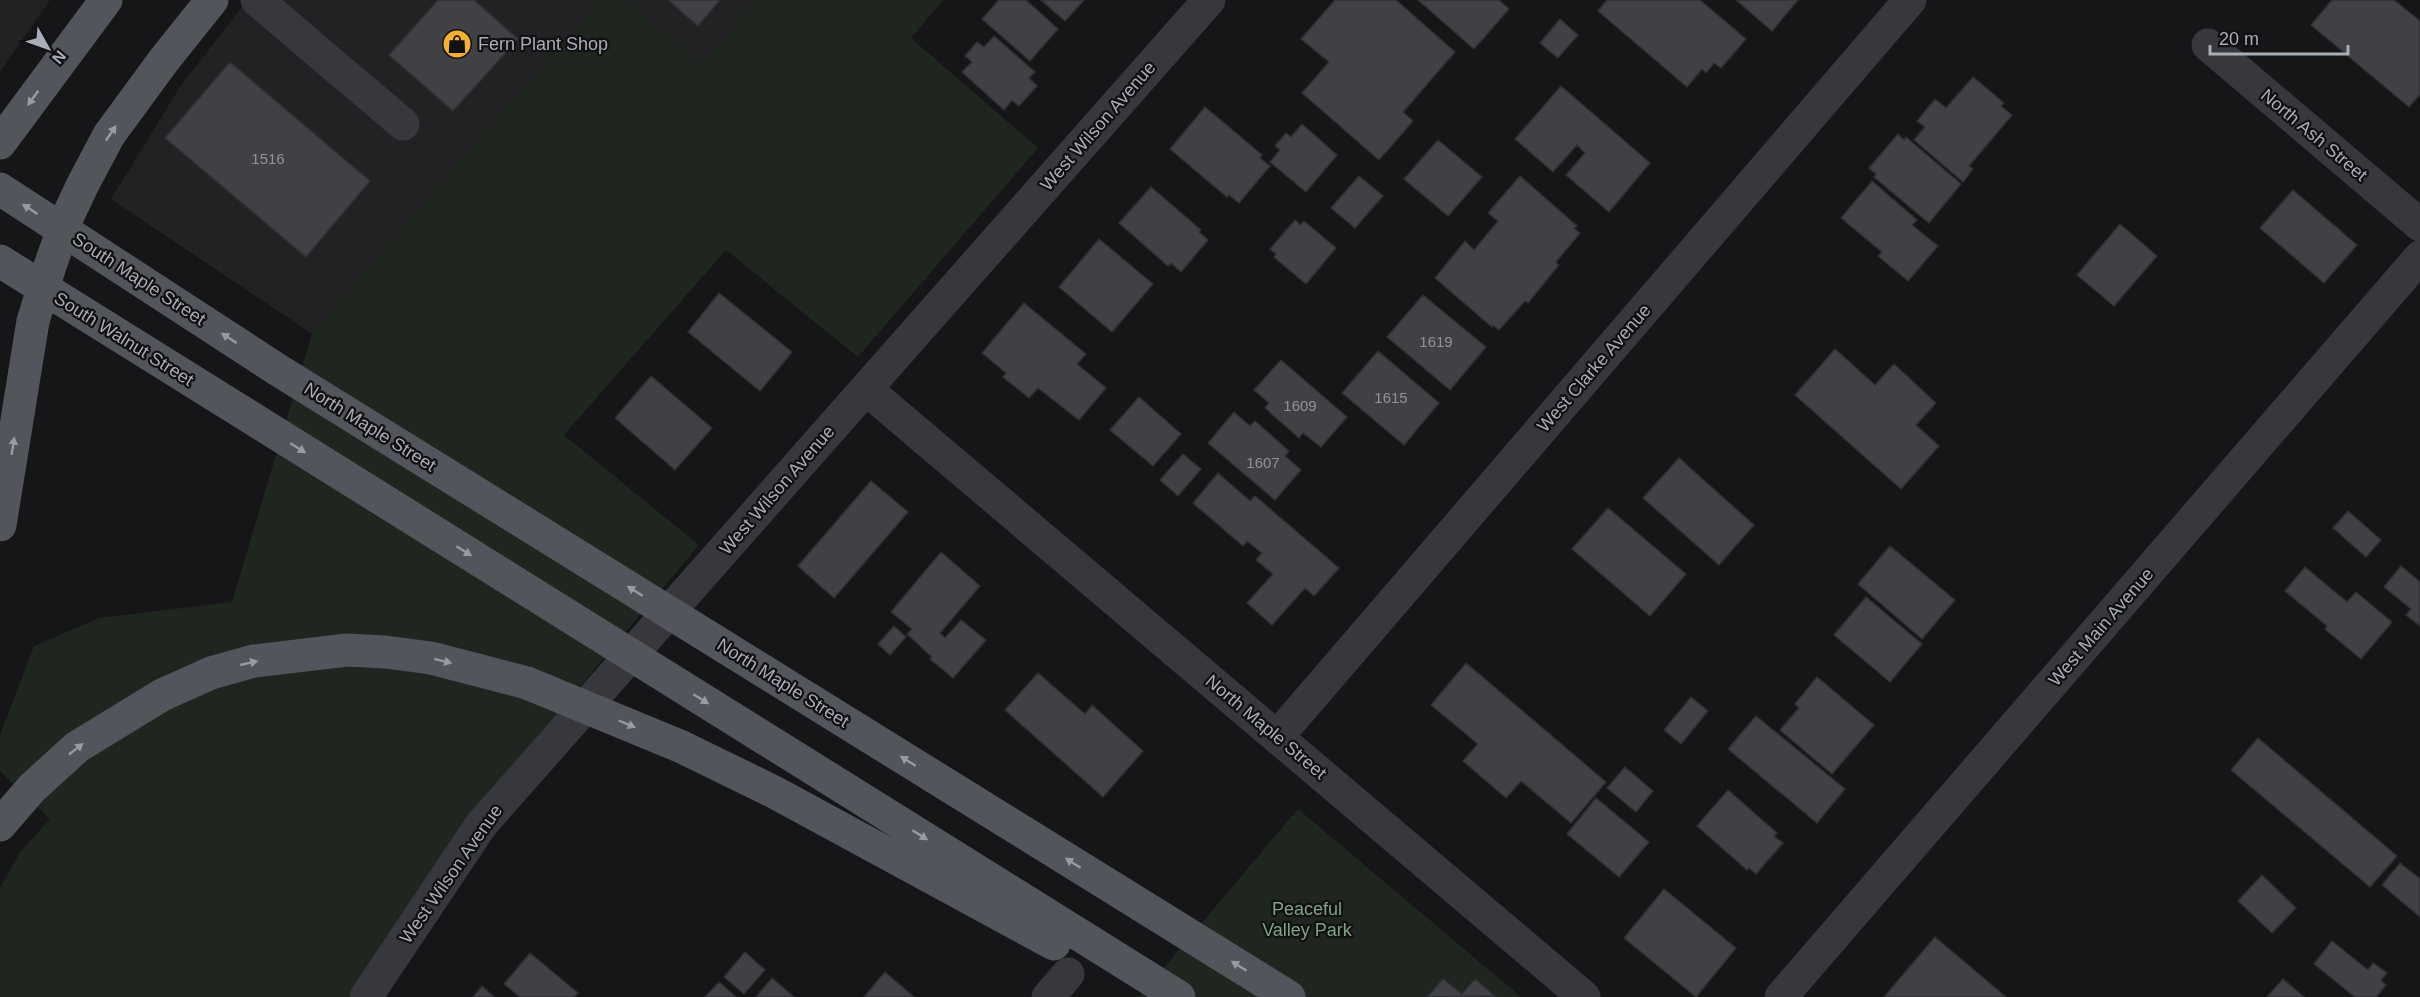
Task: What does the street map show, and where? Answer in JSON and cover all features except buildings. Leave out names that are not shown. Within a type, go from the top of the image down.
[{"type":"main road","points":[[3,139],[106,0]]},
{"type":"main road","points":[[0,525],[33,321],[50,266],[82,184],[109,135],[212,0]]},
{"type":"main road","name":"South Maple Street","points":[[0,189],[278,370]]},
{"type":"main road","name":"South Walnut Street","points":[[0,261],[1179,997]]},
{"type":"main road","name":"North Maple Street","points":[[278,370],[1289,997]]},
{"type":"main road","points":[[0,825],[32,788],[77,747],[162,695],[211,674],[254,662],[347,650],[431,658],[527,683],[682,747],[774,792],[956,889],[1149,997]]},
{"type":"street","points":[[257,0],[403,124]]},
{"type":"street","name":"West Wilson Avenue","points":[[366,997],[481,825],[1209,0]]},
{"type":"street","name":"West Clarke Avenue","points":[[1277,737],[1910,0]]},
{"type":"street","name":"North Ash Street","points":[[2208,45],[2420,225]]},
{"type":"street","name":"West Main Avenue","points":[[1781,997],[2420,257]]},
{"type":"street","name":"North Maple Street","points":[[866,389],[1584,997]]},
{"type":"shaded area","points":[[0,0],[50,0],[0,72]]},
{"type":"shaded area","points":[[247,0],[599,0],[312,334],[111,199],[180,87]]},
{"type":"shaded area","points":[[624,0],[757,0],[702,64]]},
{"type":"green space","points":[[599,0],[624,0],[702,64],[757,0],[943,0],[911,38],[1038,148],[858,357],[726,250],[564,435],[699,545],[470,817],[349,997],[0,997],[0,887],[21,851],[50,819],[0,771],[0,735],[34,646],[99,618],[232,602],[312,334]]},
{"type":"green space","name":"Peaceful Valley Park","points":[[1298,809],[1521,997],[1139,997]]},
{"type":"place","name":"Fern Plant Shop","points":[[457,44]]}]
